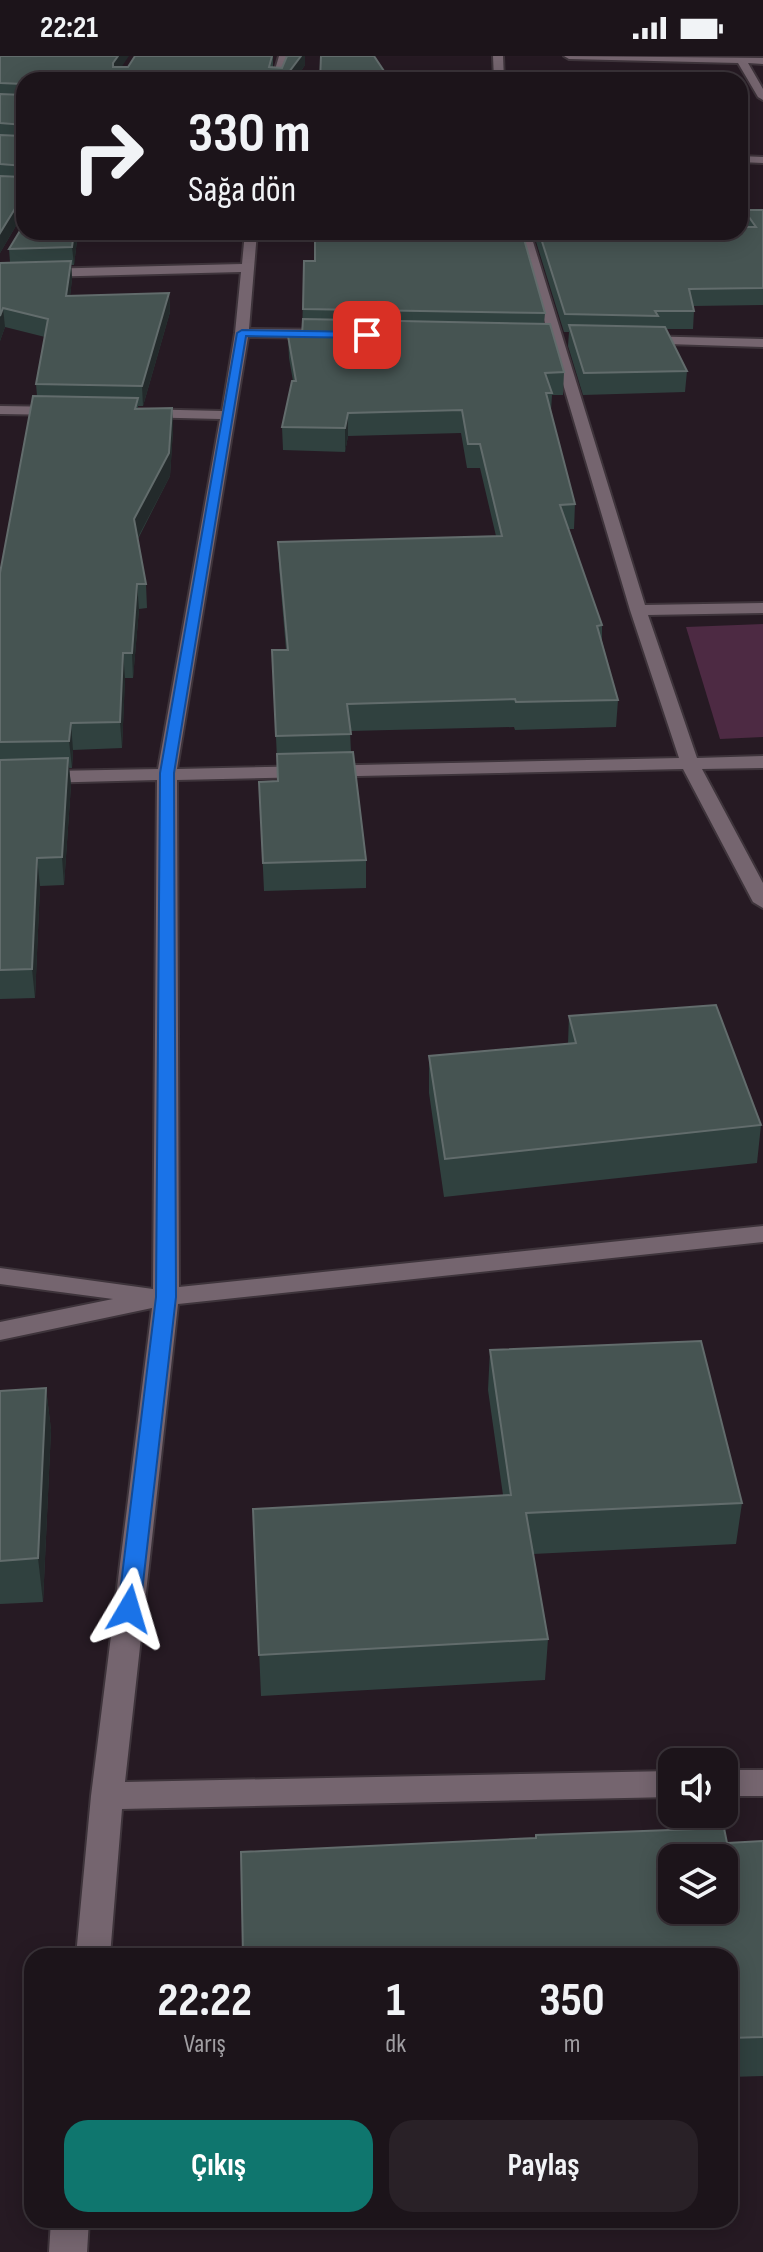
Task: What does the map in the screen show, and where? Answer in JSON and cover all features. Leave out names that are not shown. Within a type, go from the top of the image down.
[{"type":"street","points":[[569,56],[763,61]]},
{"type":"street","points":[[741,60],[763,97]]},
{"type":"street","points":[[94,1948],[107,1796],[166,1297],[167,773],[242,333],[250,240]]},
{"type":"street","points":[[526,240],[638,610],[690,764],[763,902]]},
{"type":"street","points":[[8,255],[0,271],[248,268]]},
{"type":"street","points":[[242,333],[351,335]]},
{"type":"street","points":[[629,340],[763,343]]},
{"type":"street","points":[[0,410],[76,411]]},
{"type":"street","points":[[122,412],[228,415]]},
{"type":"street","points":[[638,610],[763,608]]},
{"type":"street","points":[[0,778],[763,762]]},
{"type":"street","points":[[0,1331],[166,1297],[763,1234]]},
{"type":"street","points":[[0,1276],[166,1297]]},
{"type":"street","points":[[738,1783],[763,1783]]},
{"type":"street","points":[[107,1796],[658,1784]]},
{"type":"street","points":[[68,2252],[70,2228]]},
{"type":"shaded area","points":[[763,624],[763,737],[720,739],[686,627]]},
{"type":"building","points":[[0,56],[118,56],[113,67],[128,67],[135,56],[272,56],[269,67],[282,68],[287,56],[301,56],[289,72],[16,72],[16,84],[0,83]]},
{"type":"building","points":[[321,56],[374,56],[385,72],[320,72]]},
{"type":"building","points":[[0,94],[16,95],[16,124],[0,123]]},
{"type":"building","points":[[0,135],[16,136],[16,165],[0,164]]},
{"type":"building","points":[[0,176],[16,177],[16,207],[0,233]]},
{"type":"building","points":[[748,210],[763,210],[763,288],[689,289],[694,311],[655,311],[658,316],[565,314],[542,240],[748,240],[748,227],[756,227],[748,216]]},
{"type":"building","points":[[16,237],[16,240],[73,240],[72,247],[9,249]]},
{"type":"building","points":[[315,240],[524,240],[545,313],[303,309],[304,261],[315,261]]},
{"type":"building","points":[[71,261],[66,296],[169,293],[142,386],[36,384],[48,319],[3,308],[0,316],[0,263]]},
{"type":"building","points":[[303,319],[550,324],[564,372],[545,373],[552,393],[546,393],[575,504],[560,505],[602,625],[597,626],[618,700],[516,702],[515,699],[347,704],[351,734],[276,736],[272,650],[288,650],[278,542],[502,536],[480,444],[468,444],[462,410],[348,413],[345,428],[282,427],[292,381],[296,381],[288,336],[302,335]]},
{"type":"building","points":[[569,325],[665,327],[687,371],[584,373]]},
{"type":"building","points":[[33,396],[138,398],[135,409],[172,408],[169,453],[134,519],[146,584],[137,584],[132,653],[123,653],[120,722],[71,723],[69,741],[0,742],[0,573]]},
{"type":"building","points":[[353,752],[366,860],[263,863],[259,782],[278,781],[277,754]]},
{"type":"building","points":[[68,758],[62,857],[37,858],[32,969],[0,970],[0,760]]},
{"type":"building","points":[[716,1005],[761,1125],[445,1159],[429,1056],[576,1043],[569,1016]]},
{"type":"building","points":[[701,1341],[742,1503],[526,1513],[548,1639],[259,1655],[253,1509],[511,1495],[490,1350]]},
{"type":"building","points":[[46,1388],[38,1558],[0,1561],[0,1391]]},
{"type":"building","points":[[724,1828],[727,1843],[763,1841],[763,2037],[738,2038],[738,1948],[243,1948],[241,1852]]},
{"type":"route","points":[[129,1609],[166,1297],[167,773],[242,333],[367,335]]}]
